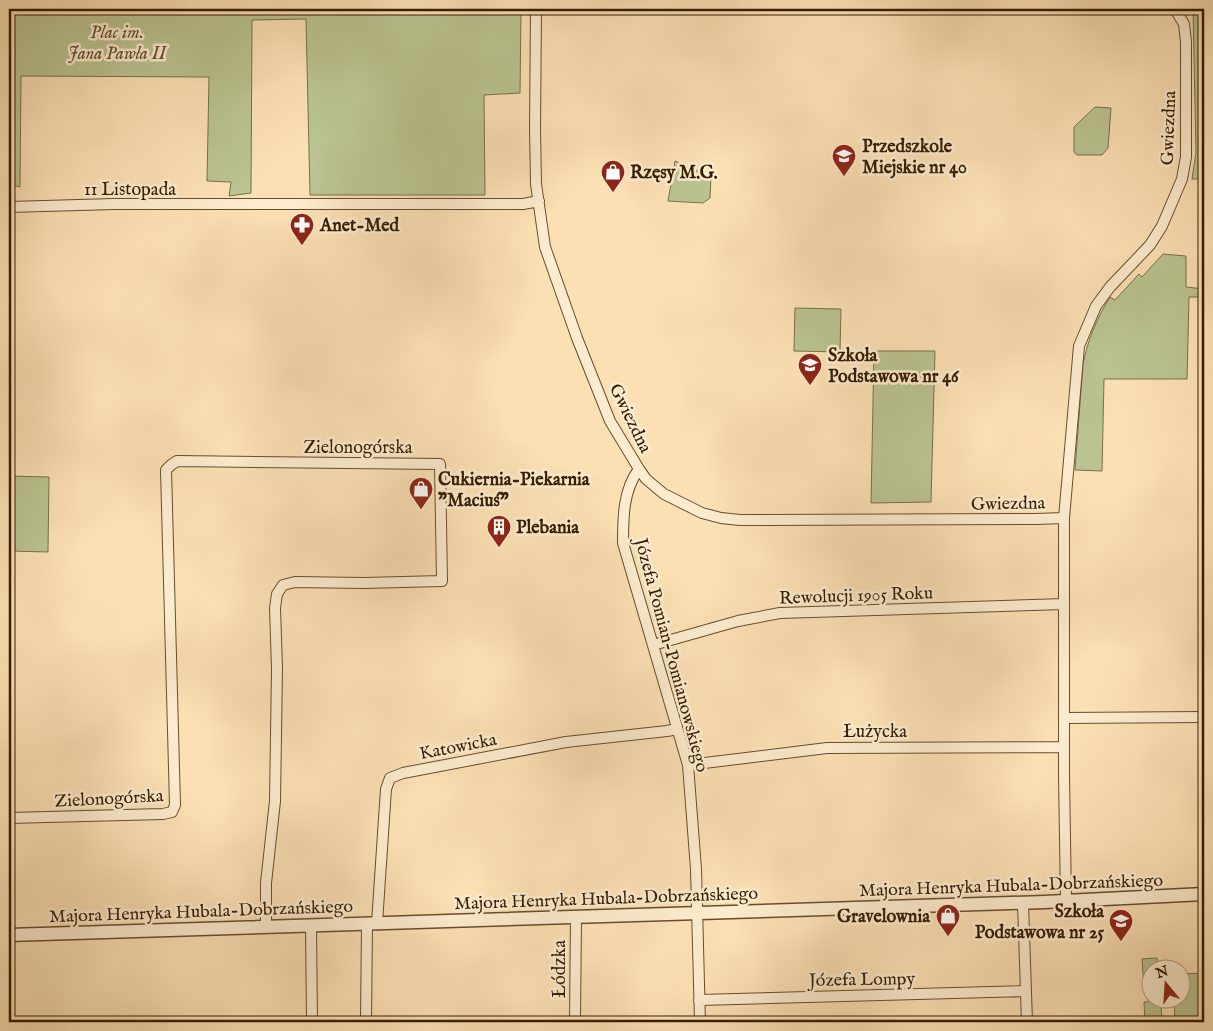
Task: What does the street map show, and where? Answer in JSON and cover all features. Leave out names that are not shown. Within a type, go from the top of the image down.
[{"type":"street","name":"Gwiezdna","points":[[536,9],[536,184],[545,247],[577,338],[610,421],[646,478],[664,494],[682,504],[702,513],[730,519],[1064,518]]},
{"type":"street","name":"Gwiezdna","points":[[1066,902],[1064,518],[1079,346],[1096,306],[1150,245],[1162,226],[1182,179],[1186,157],[1186,42],[1184,24],[1176,9]]},
{"type":"street","name":"11 Listopada","points":[[9,207],[114,204],[523,204],[539,201]]},
{"type":"street","name":"Zielonogórska","points":[[9,818],[172,812],[175,805],[166,470],[170,465],[177,461],[440,464],[442,581],[295,582],[283,585],[277,594],[275,801],[266,882],[266,926]]},
{"type":"street","name":"Józefa Pomian-Pomianowskiego","points":[[639,469],[630,486],[625,504],[623,543],[688,765],[696,870],[700,1022]]},
{"type":"street","name":"Rewolucji 1905 Roku","points":[[653,645],[738,621],[780,613],[1064,604]]},
{"type":"street","points":[[1064,718],[1204,718]]},
{"type":"street","name":"Katowicka","points":[[372,923],[386,789],[390,778],[403,773],[566,742],[667,732],[677,729]]},
{"type":"street","name":"Łużycka","points":[[688,765],[827,748],[1064,747]]},
{"type":"street","name":"Majora Henryka Hubala-Dobrzańskiego","points":[[9,935],[696,912],[1066,902],[1204,894]]},
{"type":"street","points":[[1023,903],[1027,1022]]},
{"type":"street","name":"Łódzka","points":[[576,916],[576,1022]]},
{"type":"street","points":[[366,1022],[372,923]]},
{"type":"street","points":[[311,925],[312,1022]]},
{"type":"street","name":"Józefa Lompy","points":[[699,1000],[1026,991]]},
{"type":"green space","name":"Plac im. Jana Pawła II","points":[[9,9],[521,9],[520,93],[484,95],[485,195],[310,195],[306,19],[252,20],[251,193],[229,196],[231,182],[207,181],[209,77],[21,76],[20,187],[9,184]]},
{"type":"green space","points":[[1193,9],[1204,9],[1204,179],[1192,179],[1196,153]]},
{"type":"green space","points":[[1095,107],[1111,108],[1108,148],[1102,155],[1077,155],[1074,152],[1074,127]]},
{"type":"green space","points":[[675,161],[711,177],[710,198],[703,203],[668,201]]},
{"type":"green space","points":[[1163,254],[1186,256],[1186,287],[1204,289],[1204,297],[1189,297],[1187,379],[1104,379],[1102,471],[1075,470],[1083,364],[1094,329],[1110,297],[1115,300],[1139,274],[1142,277]]},
{"type":"green space","points":[[795,308],[841,309],[840,352],[794,351]]},
{"type":"green space","points":[[874,351],[935,351],[931,502],[871,503]]},
{"type":"green space","points":[[10,476],[49,477],[48,552],[10,551],[9,567]]},
{"type":"green space","points":[[1204,973],[1204,1022],[1175,1022],[1174,1008],[1190,1008],[1190,974]]},
{"type":"green space","points":[[1144,1008],[1161,1008],[1162,1022],[1145,1022]]},
{"type":"place","name":"Przedszkole Miejskie nr 40","points":[[844,177]]},
{"type":"place","name":"Rzęsy M.G.","points":[[613,193]]},
{"type":"place","name":"Anet-Med","points":[[302,246]]},
{"type":"place","name":"Szkoła Podstawowa nr 46","points":[[810,386]]},
{"type":"place","name":"Cukiernia-Piekarnia \"Maciuś\"","points":[[421,510]]},
{"type":"place","name":"Plebania","points":[[499,548]]},
{"type":"place","name":"Gravelownia","points":[[948,937]]},
{"type":"place","name":"Szkoła Podstawowa nr 25","points":[[1121,942]]}]
